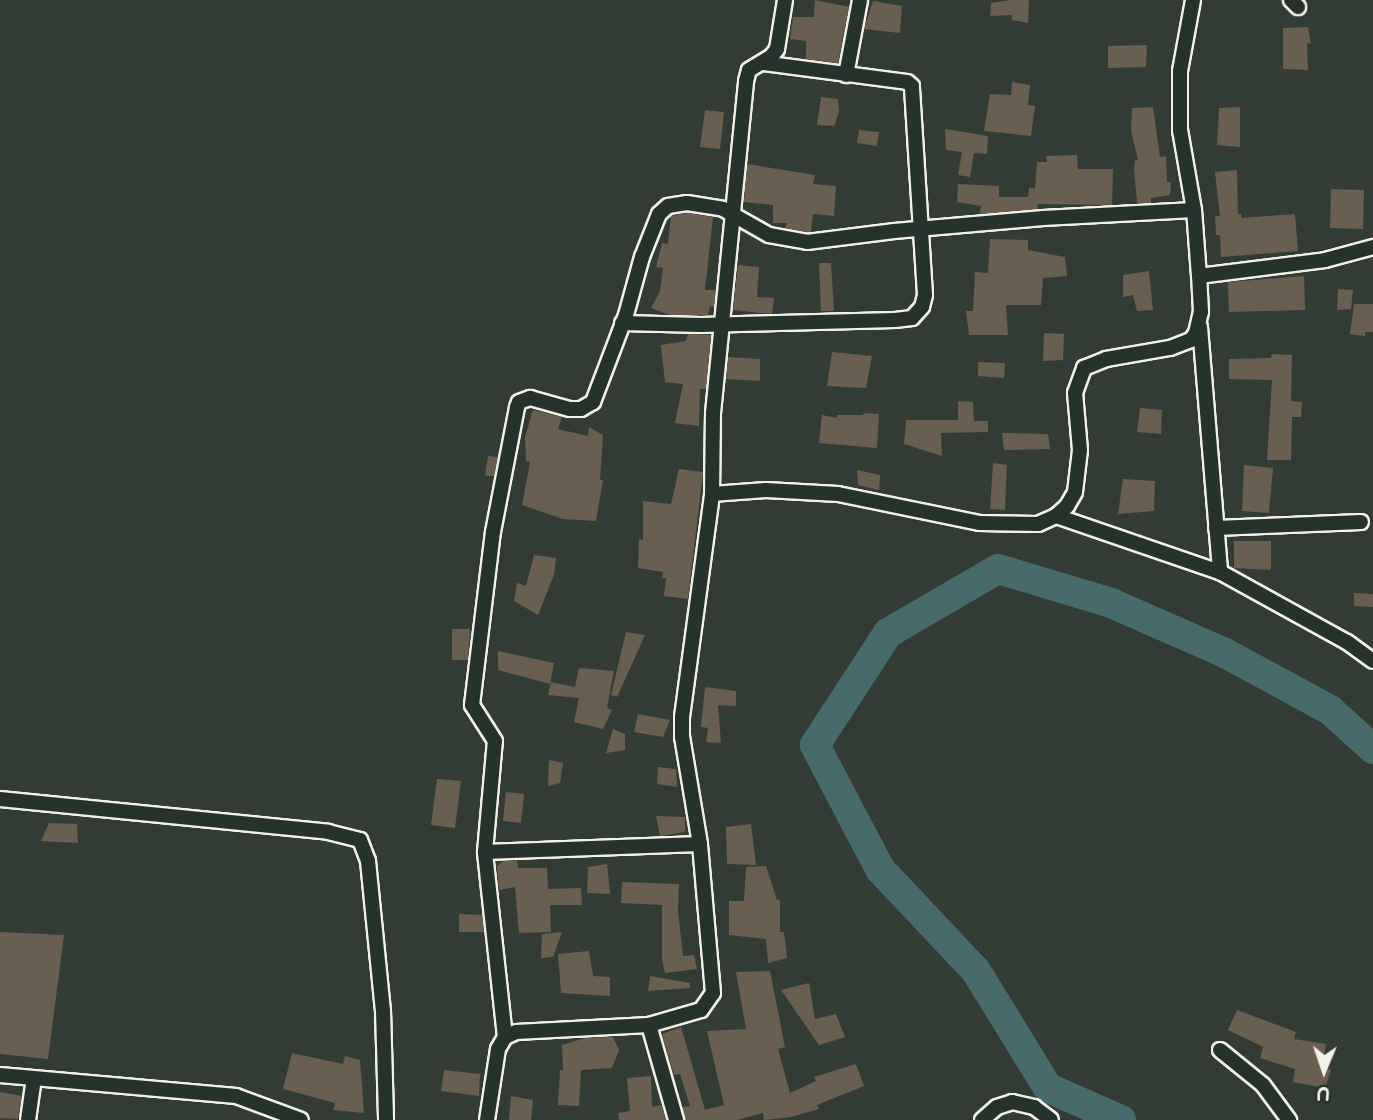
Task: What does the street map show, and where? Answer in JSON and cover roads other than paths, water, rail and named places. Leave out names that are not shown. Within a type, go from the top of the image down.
[{"type":"street","points":[[487,1120],[498,1049],[505,1037],[516,1032],[649,1026],[701,1010],[708,1005],[713,993],[700,844],[682,737],[682,717],[712,494],[713,413],[746,81],[749,70],[763,63],[777,49],[785,0]]},
{"type":"street","points":[[846,75],[860,0]]},
{"type":"street","points":[[1193,0],[1180,71],[1180,130],[1194,210],[1200,327],[1220,572]]},
{"type":"street","points":[[622,323],[722,325],[912,318],[922,307],[925,295],[918,143],[912,86],[907,82],[763,63]]},
{"type":"street","points":[[505,1037],[485,852],[495,741],[472,705],[493,532],[519,402],[530,398],[570,409],[588,406],[598,392],[659,214],[668,206],[687,203],[723,209],[769,234],[797,242],[1043,218],[1194,210]]},
{"type":"street","points":[[1199,275],[1325,260],[1373,247]]},
{"type":"street","points":[[712,494],[766,489],[838,494],[979,523],[1038,524],[1056,516],[1075,492],[1079,470],[1075,393],[1084,368],[1106,359],[1183,344],[1191,340],[1200,327]]},
{"type":"street","points":[[1056,516],[1220,572],[1347,642],[1373,661]]},
{"type":"street","points":[[1216,528],[1362,522]]},
{"type":"street","points":[[0,799],[328,832],[360,840],[368,861],[383,1010],[386,1120]]},
{"type":"street","points":[[485,852],[700,844]]},
{"type":"street","points":[[649,1026],[676,1120]]},
{"type":"street","points":[[1220,1049],[1263,1085],[1289,1120]]},
{"type":"street","points":[[0,1075],[236,1096],[300,1120]]},
{"type":"street","points":[[28,1120],[34,1078]]},
{"type":"street","points":[[982,1120],[997,1107],[1012,1102],[1034,1107],[1051,1120]]},
{"type":"waterway","points":[[1121,1120],[1048,1088],[976,971],[880,869],[815,745],[888,633],[998,569],[1111,603],[1225,653],[1330,710],[1373,749]]}]
